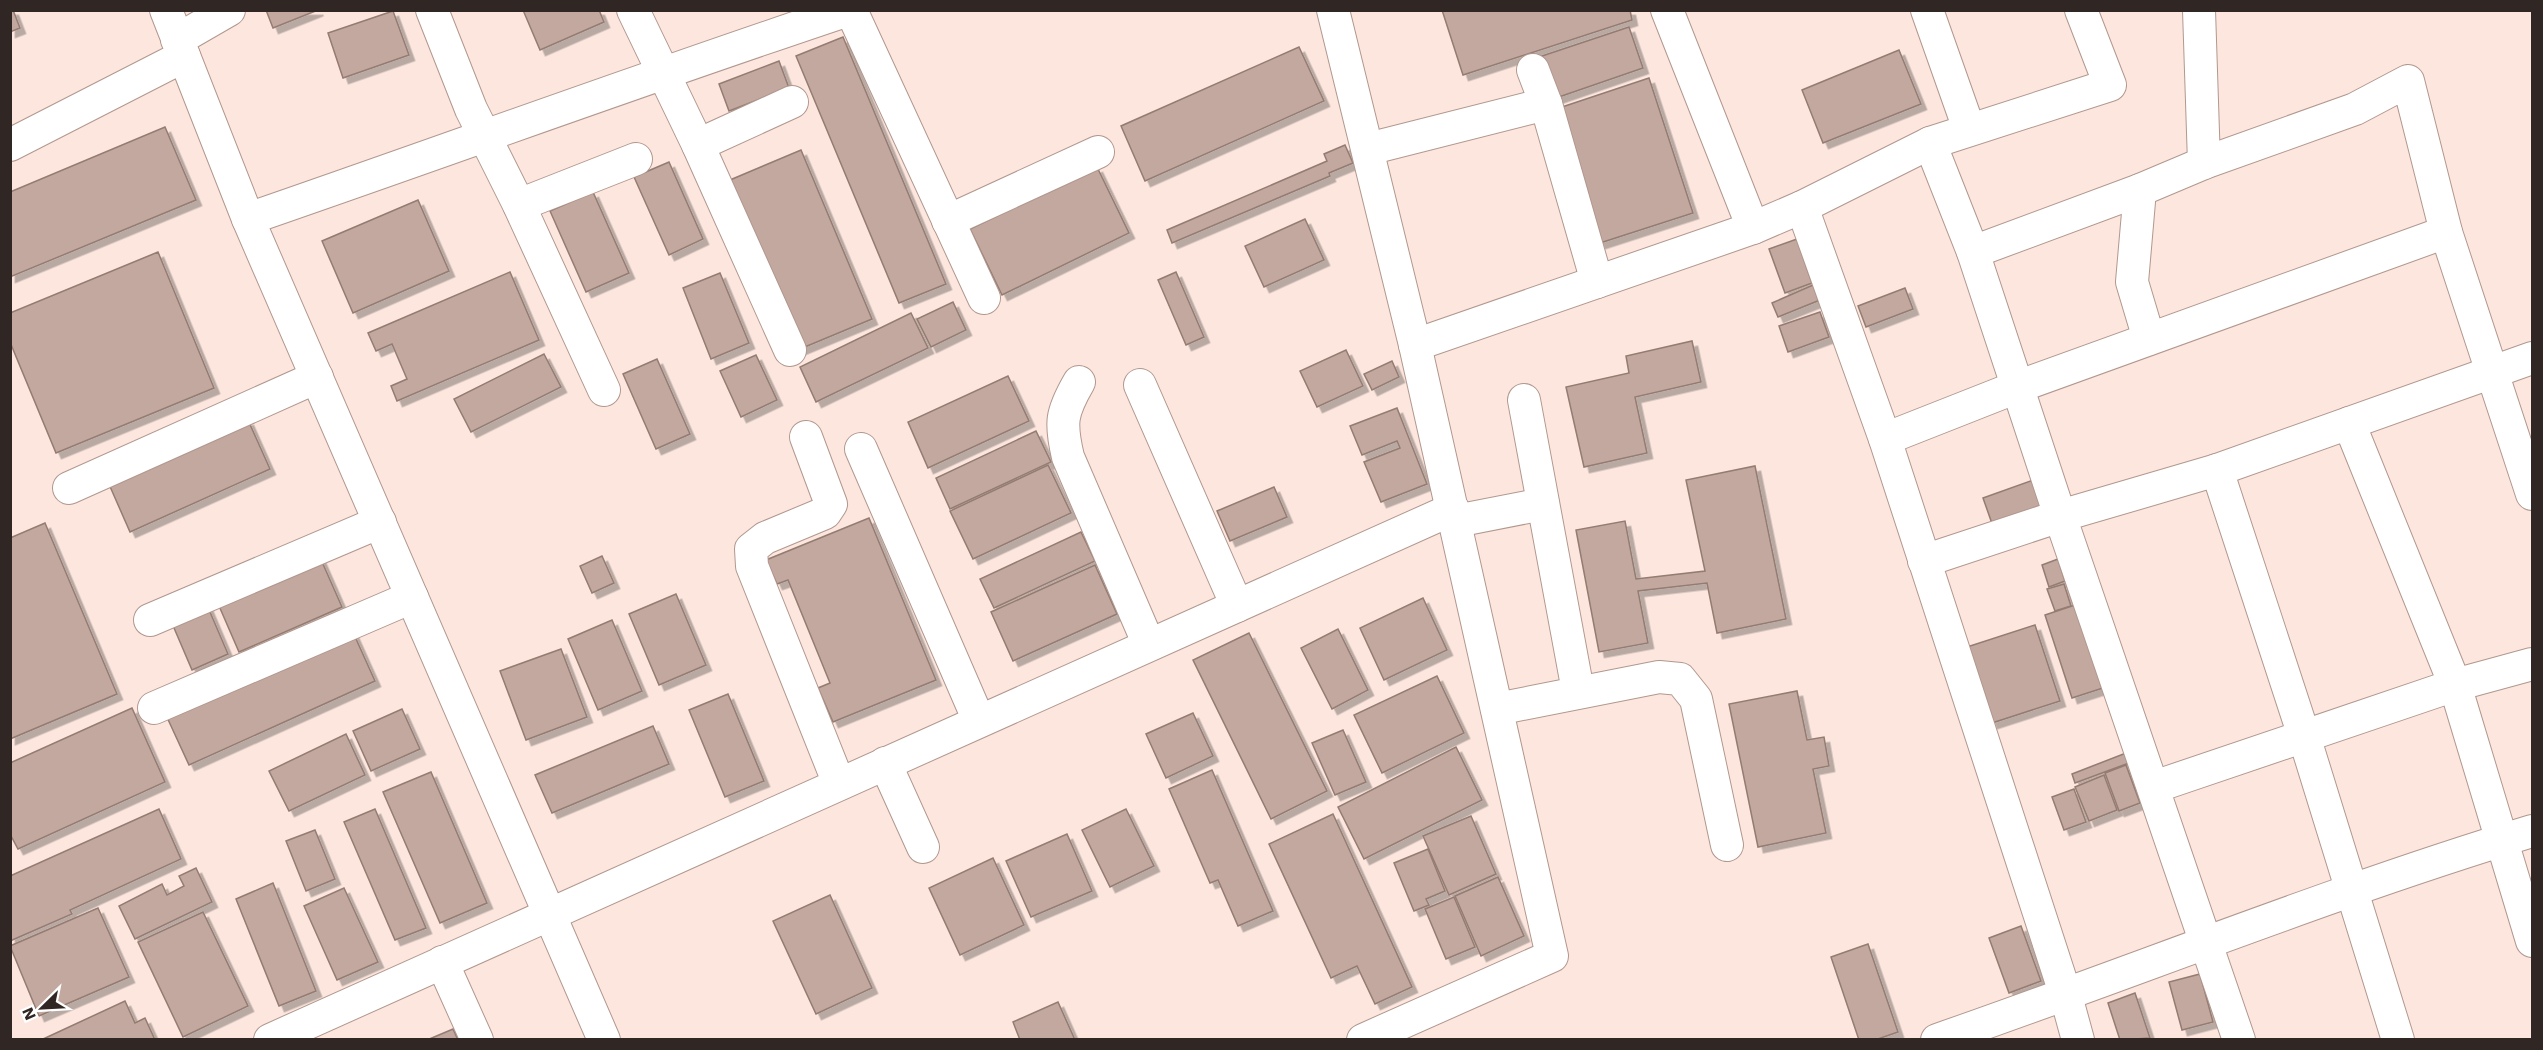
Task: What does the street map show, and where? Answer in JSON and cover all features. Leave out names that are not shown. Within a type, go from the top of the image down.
[{"type":"street","points":[[165,10],[248,219],[604,1040]]},
{"type":"street","points":[[10,145],[180,48],[229,10]]},
{"type":"street","points":[[432,10],[471,110],[519,205],[604,390]]},
{"type":"street","points":[[633,10],[698,145],[790,350]]},
{"type":"street","points":[[248,219],[486,137],[663,72],[849,10],[984,298]]},
{"type":"street","points":[[1333,10],[1415,345],[1552,956],[1363,1040]]},
{"type":"street","points":[[1667,10],[1753,228]]},
{"type":"street","points":[[1927,10],[1969,129]]},
{"type":"street","points":[[1415,345],[1753,228],[1802,207],[1930,143],[2110,85],[2081,10]]},
{"type":"street","points":[[2199,10],[2204,163]]},
{"type":"street","points":[[1533,70],[1546,104],[1597,282]]},
{"type":"street","points":[[1972,252],[2355,108],[2408,81],[2446,232],[2532,494]]},
{"type":"street","points":[[698,145],[792,102]]},
{"type":"street","points":[[1368,149],[1546,104]]},
{"type":"street","points":[[1930,143],[1972,252],[2239,1040]]},
{"type":"street","points":[[948,221],[1098,152]]},
{"type":"street","points":[[519,205],[636,159]]},
{"type":"street","points":[[2140,190],[2133,282],[2149,339]]},
{"type":"street","points":[[1802,207],[1885,439],[2066,996],[2078,1040]]},
{"type":"street","points":[[1885,439],[2017,387],[2446,232]]},
{"type":"street","points":[[1924,561],[2060,516],[2217,470],[2491,370],[2532,358]]},
{"type":"street","points":[[69,488],[317,377]]},
{"type":"street","points":[[1079,382],[1066,403],[1061,429],[1068,457],[1092,518],[1149,645]]},
{"type":"street","points":[[1140,385],[1237,606]]},
{"type":"street","points":[[1524,400],[1578,691]]},
{"type":"street","points":[[2349,423],[2518,836],[2532,941]]},
{"type":"street","points":[[806,438],[831,504],[825,513],[765,538],[751,549],[752,566],[839,784]]},
{"type":"street","points":[[861,449],[979,721]]},
{"type":"street","points":[[2217,470],[2304,736],[2398,1040]]},
{"type":"street","points":[[270,1040],[1237,606],[1454,515],[1543,504]]},
{"type":"street","points":[[150,620],[380,522]]},
{"type":"street","points":[[154,708],[412,597]]},
{"type":"street","points":[[2154,787],[2455,685],[2532,664]]},
{"type":"street","points":[[1497,709],[1578,691],[1659,677],[1680,679],[1696,699],[1727,845]]},
{"type":"street","points":[[885,763],[923,847]]},
{"type":"street","points":[[1937,1040],[2066,996],[2352,891],[2518,836]]},
{"type":"street","points":[[442,962],[477,1040]]},
{"type":"building","points":[[10,10],[13,10],[20,28],[10,32]]},
{"type":"building","points":[[266,10],[318,10],[273,28]]},
{"type":"building","points":[[523,10],[599,10],[604,22],[540,50]]},
{"type":"building","points":[[1442,10],[1630,10],[1632,20],[1463,75]]},
{"type":"building","points":[[393,11],[409,55],[343,78],[328,33]]},
{"type":"building","points":[[1629,27],[1643,68],[1556,98],[1542,56]]},
{"type":"building","points":[[843,37],[946,284],[899,303],[796,56]]},
{"type":"building","points":[[1299,47],[1324,101],[1145,181],[1121,126]]},
{"type":"building","points":[[1899,50],[1921,104],[1823,143],[1802,90]]},
{"type":"building","points":[[779,61],[789,88],[729,111],[719,84]]},
{"type":"building","points":[[1649,78],[1693,213],[1600,243],[1556,109]]},
{"type":"building","points":[[165,127],[196,200],[10,277],[10,192]]},
{"type":"building","points":[[1345,145],[1353,163],[1329,173],[1330,176],[1172,243],[1167,230],[1327,161],[1324,154]]},
{"type":"building","points":[[801,150],[872,319],[800,349],[730,180]]},
{"type":"building","points":[[669,162],[703,239],[669,255],[634,177]]},
{"type":"building","points":[[1097,167],[1129,233],[1002,295],[970,229]]},
{"type":"building","points":[[593,192],[629,273],[586,292],[550,211]]},
{"type":"building","points":[[418,200],[449,271],[353,313],[322,241]]},
{"type":"building","points":[[1305,219],[1324,260],[1264,287],[1245,246]]},
{"type":"building","points":[[1797,239],[1812,283],[1785,293],[1769,249]]},
{"type":"building","points":[[158,252],[214,388],[56,453],[10,342],[10,313]]},
{"type":"building","points":[[510,272],[539,340],[397,401],[391,386],[407,379],[392,344],[376,351],[368,333]]},
{"type":"building","points":[[1176,272],[1204,337],[1186,345],[1158,280]]},
{"type":"building","points":[[720,273],[749,343],[711,359],[683,288]]},
{"type":"building","points":[[1813,285],[1820,300],[1778,317],[1772,303]]},
{"type":"building","points":[[1905,288],[1913,309],[1866,327],[1858,306]]},
{"type":"building","points":[[953,302],[966,330],[931,347],[917,319]]},
{"type":"building","points":[[1820,312],[1829,337],[1788,352],[1779,326]]},
{"type":"building","points":[[911,313],[928,348],[816,402],[800,367]]},
{"type":"building","points":[[1692,341],[1701,382],[1635,397],[1647,453],[1584,467],[1566,387],[1629,373],[1626,356]]},
{"type":"building","points":[[1346,350],[1363,386],[1317,407],[1300,371]]},
{"type":"building","points":[[544,354],[561,387],[471,432],[454,399]]},
{"type":"building","points":[[756,355],[777,400],[741,417],[720,371]]},
{"type":"building","points":[[657,359],[690,434],[656,449],[623,374]]},
{"type":"building","points":[[1392,361],[1399,377],[1372,390],[1364,374]]},
{"type":"building","points":[[1008,376],[1029,421],[928,468],[908,422]]},
{"type":"building","points":[[1397,408],[1427,484],[1381,502],[1364,462],[1400,448],[1397,441],[1362,455],[1350,426]]},
{"type":"building","points":[[248,420],[270,469],[130,532],[108,482]]},
{"type":"building","points":[[1036,431],[1051,462],[950,509],[936,478]]},
{"type":"building","points":[[1048,465],[1071,513],[973,559],[950,511]]},
{"type":"building","points":[[1755,466],[1786,619],[1717,633],[1707,583],[1638,591],[1648,643],[1599,652],[1576,530],[1625,521],[1636,579],[1705,571],[1686,480]]},
{"type":"building","points":[[2036,479],[2048,514],[1995,532],[1983,498]]},
{"type":"building","points":[[1274,487],[1287,517],[1230,541],[1217,511]]},
{"type":"building","points":[[869,518],[936,680],[833,722],[818,688],[830,683],[788,580],[777,584],[766,560]]},
{"type":"building","points":[[45,523],[117,694],[10,739],[10,538]]},
{"type":"building","points":[[1081,532],[1095,561],[994,608],[980,579]]},
{"type":"building","points":[[319,555],[342,607],[239,652],[216,599]]},
{"type":"building","points":[[602,556],[614,583],[592,593],[580,566]]},
{"type":"building","points":[[2058,559],[2065,581],[2049,587],[2042,565]]},
{"type":"building","points":[[1095,565],[1117,614],[1013,661],[991,612]]},
{"type":"building","points":[[2064,584],[2071,606],[2055,611],[2047,589]]},
{"type":"building","points":[[676,594],[706,665],[659,685],[629,614]]},
{"type":"building","points":[[1423,598],[1447,650],[1384,680],[1360,628]]},
{"type":"building","points":[[207,605],[228,654],[192,670],[171,621]]},
{"type":"building","points":[[2075,605],[2103,688],[2072,698],[2045,615]]},
{"type":"building","points":[[612,620],[642,691],[598,710],[568,639]]},
{"type":"building","points":[[2035,625],[2060,701],[1992,723],[1967,647]]},
{"type":"building","points":[[1338,629],[1368,690],[1332,709],[1301,648]]},
{"type":"building","points":[[352,630],[375,681],[189,765],[165,713]]},
{"type":"building","points":[[1249,633],[1327,791],[1271,819],[1193,660]]},
{"type":"building","points":[[561,649],[587,717],[526,740],[500,671]]},
{"type":"building","points":[[1437,676],[1464,733],[1382,773],[1354,715]]},
{"type":"building","points":[[1797,691],[1807,740],[1824,737],[1829,766],[1813,769],[1826,833],[1758,847],[1729,704]]},
{"type":"building","points":[[728,694],[764,781],[725,797],[689,710]]},
{"type":"building","points":[[132,708],[165,782],[18,849],[10,834],[10,763]]},
{"type":"building","points":[[402,709],[420,749],[371,771],[353,731]]},
{"type":"building","points":[[1193,713],[1213,756],[1166,778],[1146,734]]},
{"type":"building","points":[[653,726],[669,764],[552,813],[535,775]]},
{"type":"building","points":[[1343,730],[1366,782],[1335,795],[1312,743]]},
{"type":"building","points":[[346,734],[365,775],[289,811],[269,771]]},
{"type":"building","points":[[1456,747],[1482,800],[1364,859],[1338,807]]},
{"type":"building","points":[[2126,753],[2129,763],[2075,783],[2072,774]]},
{"type":"building","points":[[2126,765],[2140,803],[2119,811],[2105,773]]},
{"type":"building","points":[[1212,770],[1273,911],[1238,926],[1218,880],[1210,883],[1169,789]]},
{"type":"building","points":[[431,772],[487,903],[440,923],[383,792]]},
{"type":"building","points":[[2104,775],[2117,810],[2089,821],[2075,787]]},
{"type":"building","points":[[2074,789],[2086,822],[2064,830],[2052,797]]},
{"type":"building","points":[[159,809],[181,859],[70,910],[72,914],[10,941],[10,876]]},
{"type":"building","points":[[375,809],[426,928],[395,940],[344,822]]},
{"type":"building","points":[[1126,809],[1154,866],[1110,887],[1082,830]]},
{"type":"building","points":[[1333,814],[1412,987],[1375,1004],[1357,966],[1331,978],[1269,844]]},
{"type":"building","points":[[1471,816],[1496,874],[1449,895],[1423,836]]},
{"type":"building","points":[[315,830],[335,879],[306,891],[286,841]]},
{"type":"building","points":[[1067,834],[1092,891],[1031,917],[1006,861]]},
{"type":"building","points":[[1428,849],[1445,891],[1426,899],[1429,905],[1414,911],[1394,863]]},
{"type":"building","points":[[993,858],[1024,925],[960,955],[929,888]]},
{"type":"building","points":[[196,868],[212,902],[135,939],[119,906],[162,884],[167,895],[184,886],[179,876]]},
{"type":"building","points":[[1498,877],[1524,936],[1481,956],[1455,896]]},
{"type":"building","points":[[273,883],[316,991],[279,1006],[236,899]]},
{"type":"building","points":[[344,888],[378,962],[337,980],[304,906]]},
{"type":"building","points":[[830,895],[872,988],[816,1014],[773,921]]},
{"type":"building","points":[[1454,897],[1475,947],[1446,959],[1425,909]]},
{"type":"building","points":[[98,908],[129,977],[39,1016],[10,946]]},
{"type":"building","points":[[203,912],[248,1006],[183,1037],[138,942]]},
{"type":"building","points":[[2021,926],[2041,981],[2009,993],[1989,938]]},
{"type":"building","points":[[1868,944],[1898,1032],[1875,1040],[1859,1040],[1831,957]]},
{"type":"building","points":[[2200,974],[2213,1022],[2182,1030],[2169,982]]},
{"type":"building","points":[[2135,993],[2150,1038],[2120,1040],[2108,1003]]},
{"type":"building","points":[[125,1001],[135,1023],[145,1018],[155,1040],[41,1040]]},
{"type":"building","points":[[1058,1002],[1075,1040],[1020,1040],[1013,1022]]},
{"type":"building","points":[[453,1029],[458,1040],[427,1040]]}]
